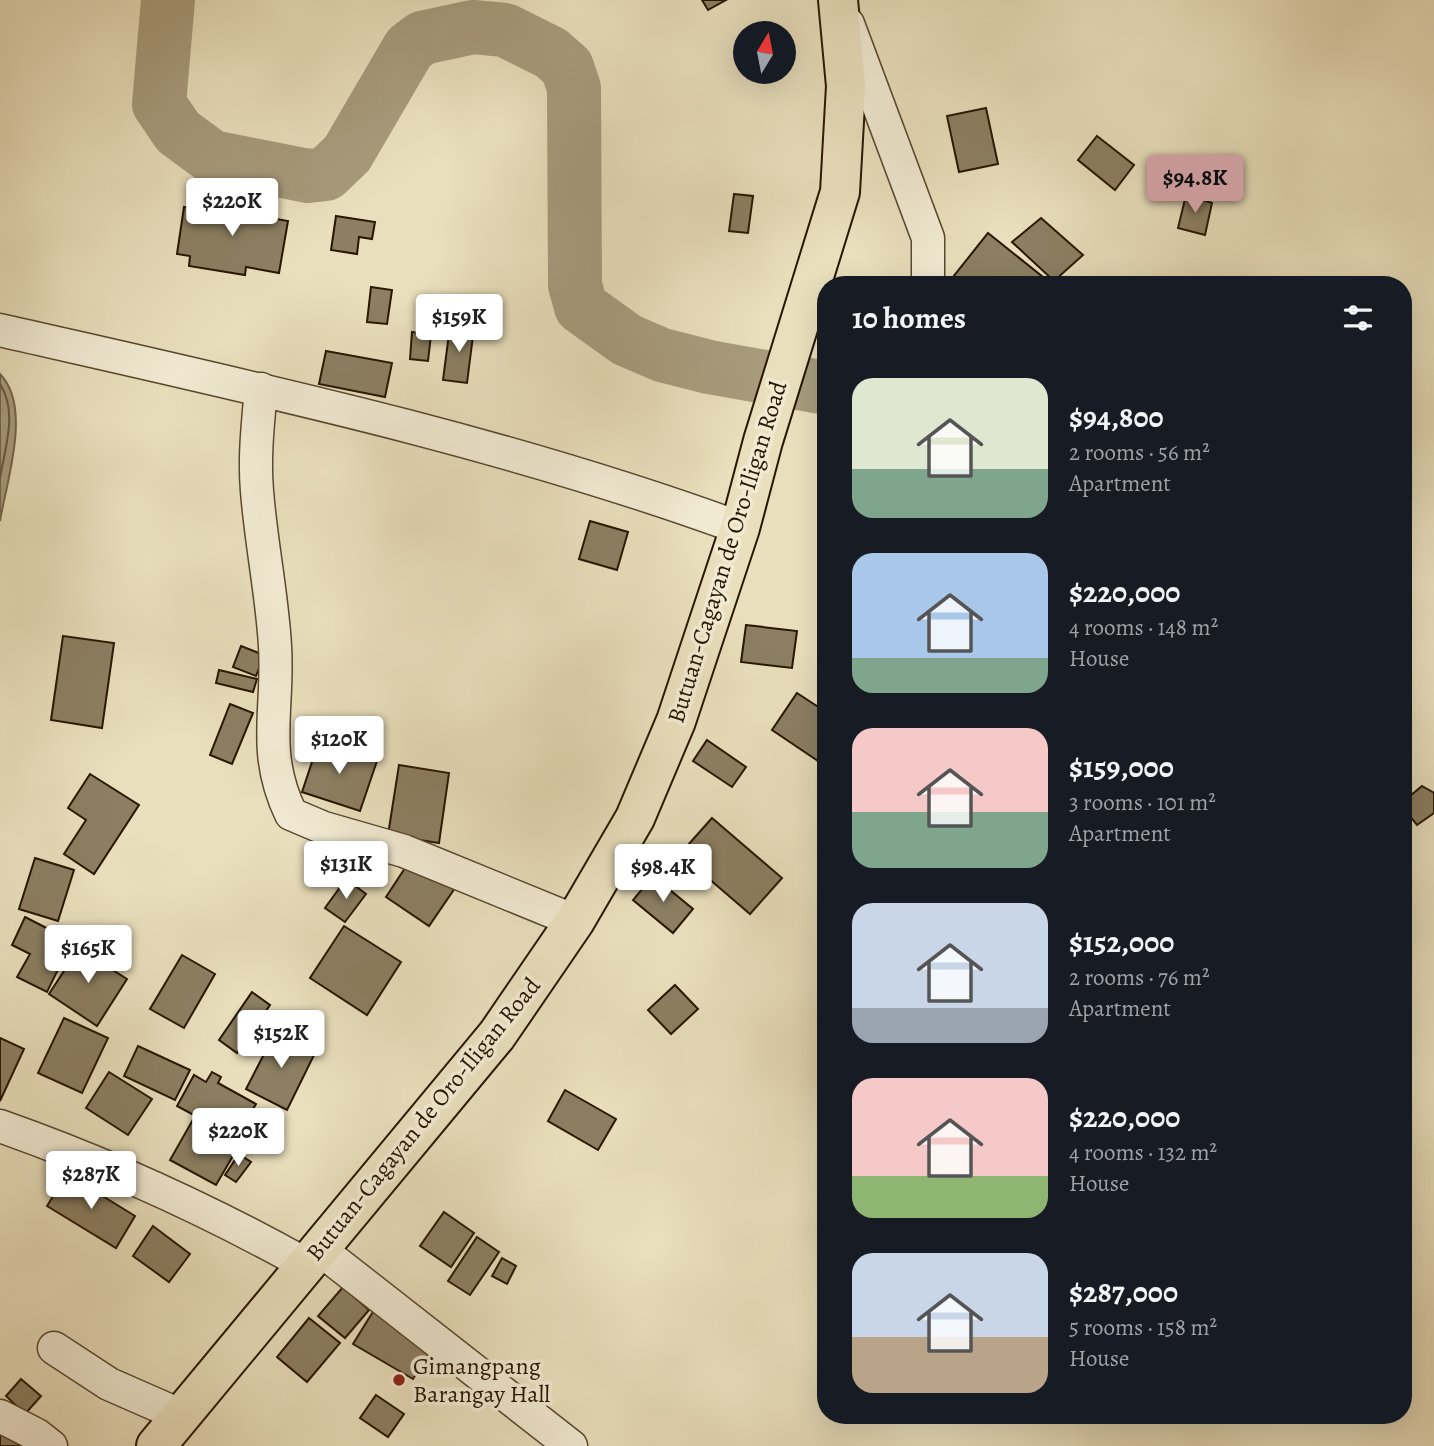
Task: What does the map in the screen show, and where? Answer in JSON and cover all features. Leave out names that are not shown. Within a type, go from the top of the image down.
[{"type":"highway","name":"Butuan-Cagayan de Oro-Iligan Road","points":[[156,1446],[497,1035],[575,920],[635,818],[660,757],[740,528],[763,441],[840,192],[846,86],[838,0]]},
{"type":"street","points":[[838,0],[928,238],[928,276]]},
{"type":"street","points":[[0,330],[365,413],[529,457],[633,489],[740,528]]},
{"type":"street","points":[[261,389],[257,492],[276,664],[271,734],[276,776],[291,814],[314,825],[404,851],[575,920]]},
{"type":"street","points":[[0,1126],[50,1143],[311,1256],[571,1446]]},
{"type":"street","points":[[54,1348],[109,1384],[183,1416]]},
{"type":"street","points":[[0,1416],[37,1435],[51,1446]]},
{"type":"water","points":[[0,374],[9,388],[16,424],[12,465],[0,521]]},
{"type":"building","points":[[702,0],[726,0],[708,10]]},
{"type":"building","points":[[986,108],[998,164],[959,172],[947,116]]},
{"type":"building","points":[[1097,136],[1134,165],[1115,190],[1078,160]]},
{"type":"building","points":[[734,194],[753,196],[748,233],[729,231]]},
{"type":"building","points":[[1186,195],[1212,203],[1205,235],[1178,228]]},
{"type":"building","points":[[202,198],[261,207],[260,216],[288,221],[279,273],[246,267],[245,275],[189,266],[190,256],[177,254],[184,207],[199,210]]},
{"type":"building","points":[[336,216],[375,222],[372,239],[359,237],[357,254],[331,250]]},
{"type":"building","points":[[1041,218],[1083,255],[1060,276],[1049,276],[1012,242]]},
{"type":"building","points":[[988,233],[1042,276],[954,276]]},
{"type":"building","points":[[371,287],[392,290],[387,324],[367,322]]},
{"type":"building","points":[[450,326],[474,328],[467,383],[443,380]]},
{"type":"building","points":[[412,332],[431,335],[428,361],[410,359]]},
{"type":"building","points":[[326,351],[392,363],[385,397],[319,384]]},
{"type":"building","points":[[590,521],[628,532],[617,570],[579,559]]},
{"type":"building","points":[[746,625],[797,631],[792,668],[741,662]]},
{"type":"building","points":[[63,636],[114,643],[102,728],[51,720]]},
{"type":"building","points":[[241,646],[264,655],[256,676],[233,667]]},
{"type":"building","points":[[219,670],[257,679],[253,692],[216,683]]},
{"type":"building","points":[[797,693],[817,706],[817,760],[772,730]]},
{"type":"building","points":[[230,704],[253,713],[232,764],[210,755]]},
{"type":"building","points":[[707,740],[746,767],[732,787],[693,761]]},
{"type":"building","points":[[319,741],[377,761],[360,811],[302,792]]},
{"type":"building","points":[[399,765],[449,773],[439,843],[388,835]]},
{"type":"building","points":[[90,774],[139,805],[94,874],[64,854],[86,820],[68,808]]},
{"type":"building","points":[[1422,786],[1434,793],[1434,813],[1417,825],[1412,819],[1412,794]]},
{"type":"building","points":[[712,818],[782,878],[750,914],[680,854]]},
{"type":"building","points":[[35,858],[74,870],[58,921],[19,909]]},
{"type":"building","points":[[411,859],[455,888],[429,926],[386,897]]},
{"type":"building","points":[[653,876],[693,909],[673,933],[633,900]]},
{"type":"building","points":[[346,879],[366,894],[345,922],[325,908]]},
{"type":"building","points":[[25,917],[72,941],[47,992],[17,977],[30,954],[12,945]]},
{"type":"building","points":[[344,926],[401,962],[367,1015],[310,978]]},
{"type":"building","points":[[83,942],[104,956],[100,962],[127,979],[97,1026],[49,994]]},
{"type":"building","points":[[182,955],[215,974],[184,1028],[150,1009]]},
{"type":"building","points":[[675,985],[698,1009],[671,1034],[648,1010]]},
{"type":"building","points":[[252,992],[270,1005],[237,1053],[219,1040]]},
{"type":"building","points":[[64,1018],[108,1038],[82,1093],[38,1073]]},
{"type":"building","points":[[276,1031],[316,1051],[287,1110],[246,1089]]},
{"type":"building","points":[[0,1038],[24,1049],[0,1101]]},
{"type":"building","points":[[138,1046],[190,1070],[175,1100],[124,1076]]},
{"type":"building","points":[[109,1072],[152,1099],[128,1135],[86,1108]]},
{"type":"building","points":[[212,1072],[221,1077],[218,1083],[256,1104],[245,1122],[238,1118],[229,1134],[177,1106],[194,1075],[206,1082]]},
{"type":"building","points":[[565,1090],[616,1119],[598,1150],[548,1121]]},
{"type":"building","points":[[195,1116],[241,1142],[216,1185],[170,1160]]},
{"type":"building","points":[[239,1154],[251,1162],[236,1182],[225,1175]]},
{"type":"building","points":[[67,1174],[135,1216],[116,1248],[47,1206]]},
{"type":"building","points":[[444,1212],[474,1233],[451,1267],[420,1246]]},
{"type":"building","points":[[153,1226],[190,1254],[169,1282],[133,1256]]},
{"type":"building","points":[[477,1237],[499,1252],[470,1295],[448,1281]]},
{"type":"building","points":[[502,1258],[516,1266],[507,1284],[492,1276]]},
{"type":"building","points":[[343,1287],[369,1310],[345,1338],[318,1316]]},
{"type":"building","points":[[374,1310],[433,1346],[413,1379],[353,1344]]},
{"type":"building","points":[[309,1318],[340,1343],[307,1382],[277,1357]]},
{"type":"building","points":[[21,1379],[41,1396],[25,1414],[6,1396]]},
{"type":"building","points":[[376,1395],[404,1414],[388,1437],[360,1418]]},
{"type":"building","points":[[0,1426],[36,1446],[0,1446]]},
{"type":"waterway","points":[[168,0],[159,104],[178,132],[212,157],[308,176],[326,174],[347,154],[409,48],[422,38],[473,27],[505,30],[551,53],[567,67],[574,88],[575,285],[581,307],[627,340],[662,355],[709,367],[817,386]]},
{"type":"place","name":"Gimangpang Barangay Hall","points":[[399,1380]]}]
